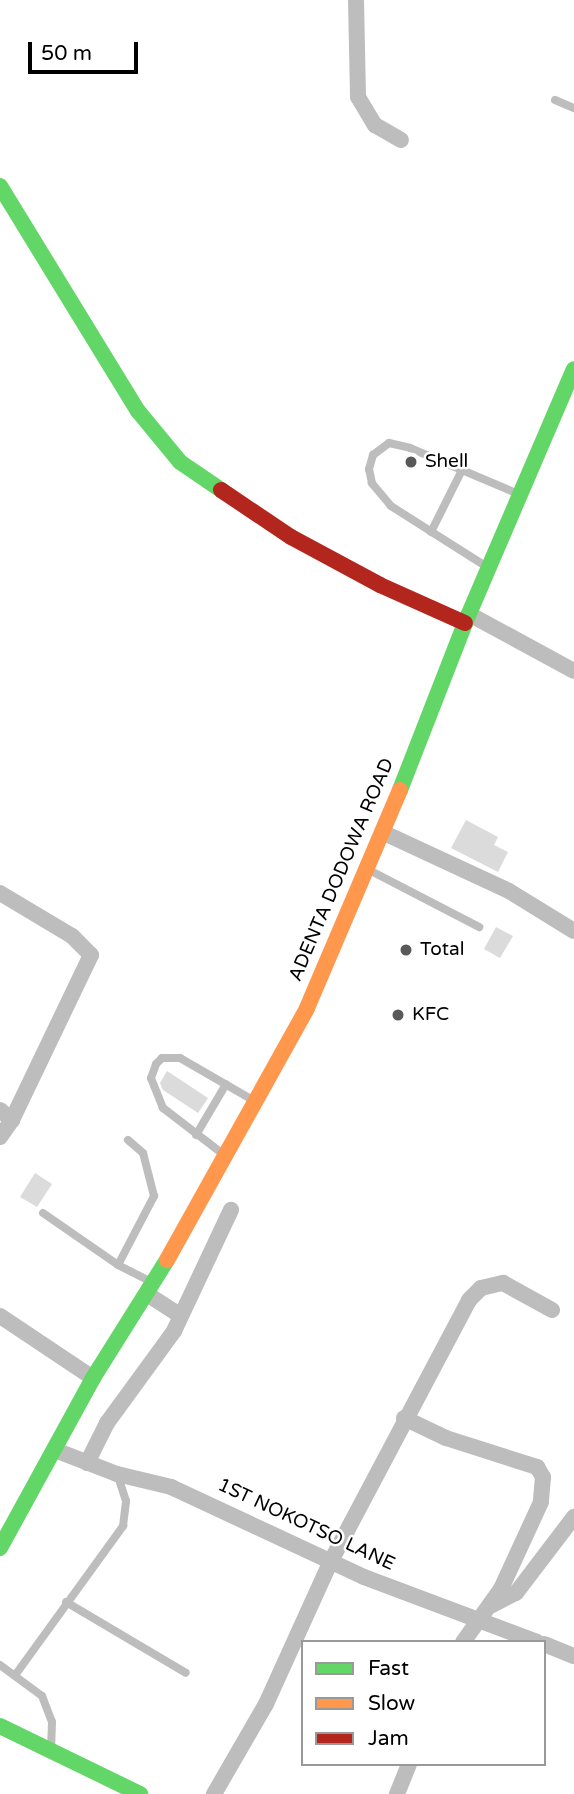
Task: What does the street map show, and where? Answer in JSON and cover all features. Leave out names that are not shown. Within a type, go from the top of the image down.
[{"type":"main road","points":[[0,186],[91,341],[138,411],[180,462],[291,537],[380,586],[467,618]]},
{"type":"main road","name":"ADENTA DODOWA ROAD","points":[[0,1548],[93,1378],[150,1289],[307,1008],[369,870],[467,618],[574,369]]},
{"type":"main road","points":[[0,1726],[140,1794]]},
{"type":"street","points":[[356,0],[358,97],[375,125],[401,140]]},
{"type":"street","points":[[467,618],[574,671]]},
{"type":"street","points":[[382,832],[509,891],[574,931]]},
{"type":"street","points":[[0,892],[72,936],[91,955],[6,1115],[0,1137]]},
{"type":"street","points":[[87,1463],[101,1433],[157,1359],[232,1210]]},
{"type":"street","points":[[214,1794],[266,1704],[331,1561],[404,1418],[469,1300],[492,1283],[516,1286],[552,1310]]},
{"type":"street","points":[[150,1289],[181,1315]]},
{"type":"street","points":[[0,1316],[93,1378]]},
{"type":"street","points":[[404,1418],[541,1471],[541,1503],[490,1606],[464,1640]]},
{"type":"street","name":"1ST NOKOTSO LANE","points":[[55,1451],[117,1474],[171,1487],[331,1561],[532,1640]]},
{"type":"street","points":[[490,1606],[516,1592],[574,1517]]},
{"type":"street","points":[[546,1645],[574,1656]]},
{"type":"street","points":[[397,1794],[408,1766]]},
{"type":"lane","points":[[555,100],[574,108]]},
{"type":"lane","points":[[489,568],[431,532],[376,492],[369,469],[373,455],[389,443],[521,495]]},
{"type":"lane","points":[[431,532],[462,470]]},
{"type":"lane","points":[[369,870],[479,927]]},
{"type":"lane","points":[[225,1156],[163,1108],[155,1094],[151,1078],[156,1065],[171,1055],[255,1101]]},
{"type":"lane","points":[[196,1135],[226,1083]]},
{"type":"lane","points":[[118,1265],[155,1195],[143,1153],[128,1140]]},
{"type":"lane","points":[[43,1213],[150,1289]]},
{"type":"lane","points":[[16,1674],[65,1602],[123,1526],[126,1501],[117,1474]]},
{"type":"lane","points":[[65,1602],[187,1673]]},
{"type":"lane","points":[[0,1665],[16,1674],[42,1696],[52,1722],[51,1750]]},
{"type":"building","points":[[466,820],[498,837],[494,845],[508,852],[498,872],[451,848]]},
{"type":"building","points":[[496,927],[513,936],[500,958],[484,949]]},
{"type":"building","points":[[167,1071],[208,1098],[198,1113],[163,1090],[160,1083]]},
{"type":"building","points":[[35,1173],[52,1184],[37,1207],[20,1197]]},
{"type":"traffic: fast","points":[[0,186],[138,411],[180,462],[221,490]]},
{"type":"traffic: fast","points":[[400,790],[465,623],[574,369]]},
{"type":"traffic: fast","points":[[0,1548],[93,1378],[167,1260]]},
{"type":"traffic: fast","points":[[0,1726],[140,1794]]},
{"type":"traffic: slow","points":[[167,1260],[307,1008],[400,790]]},
{"type":"traffic: jam","points":[[221,490],[291,537],[380,585],[465,623]]},
{"type":"place","name":"Shell","points":[[411,462]]},
{"type":"place","name":"Total","points":[[406,950]]},
{"type":"place","name":"KFC","points":[[398,1015]]}]
